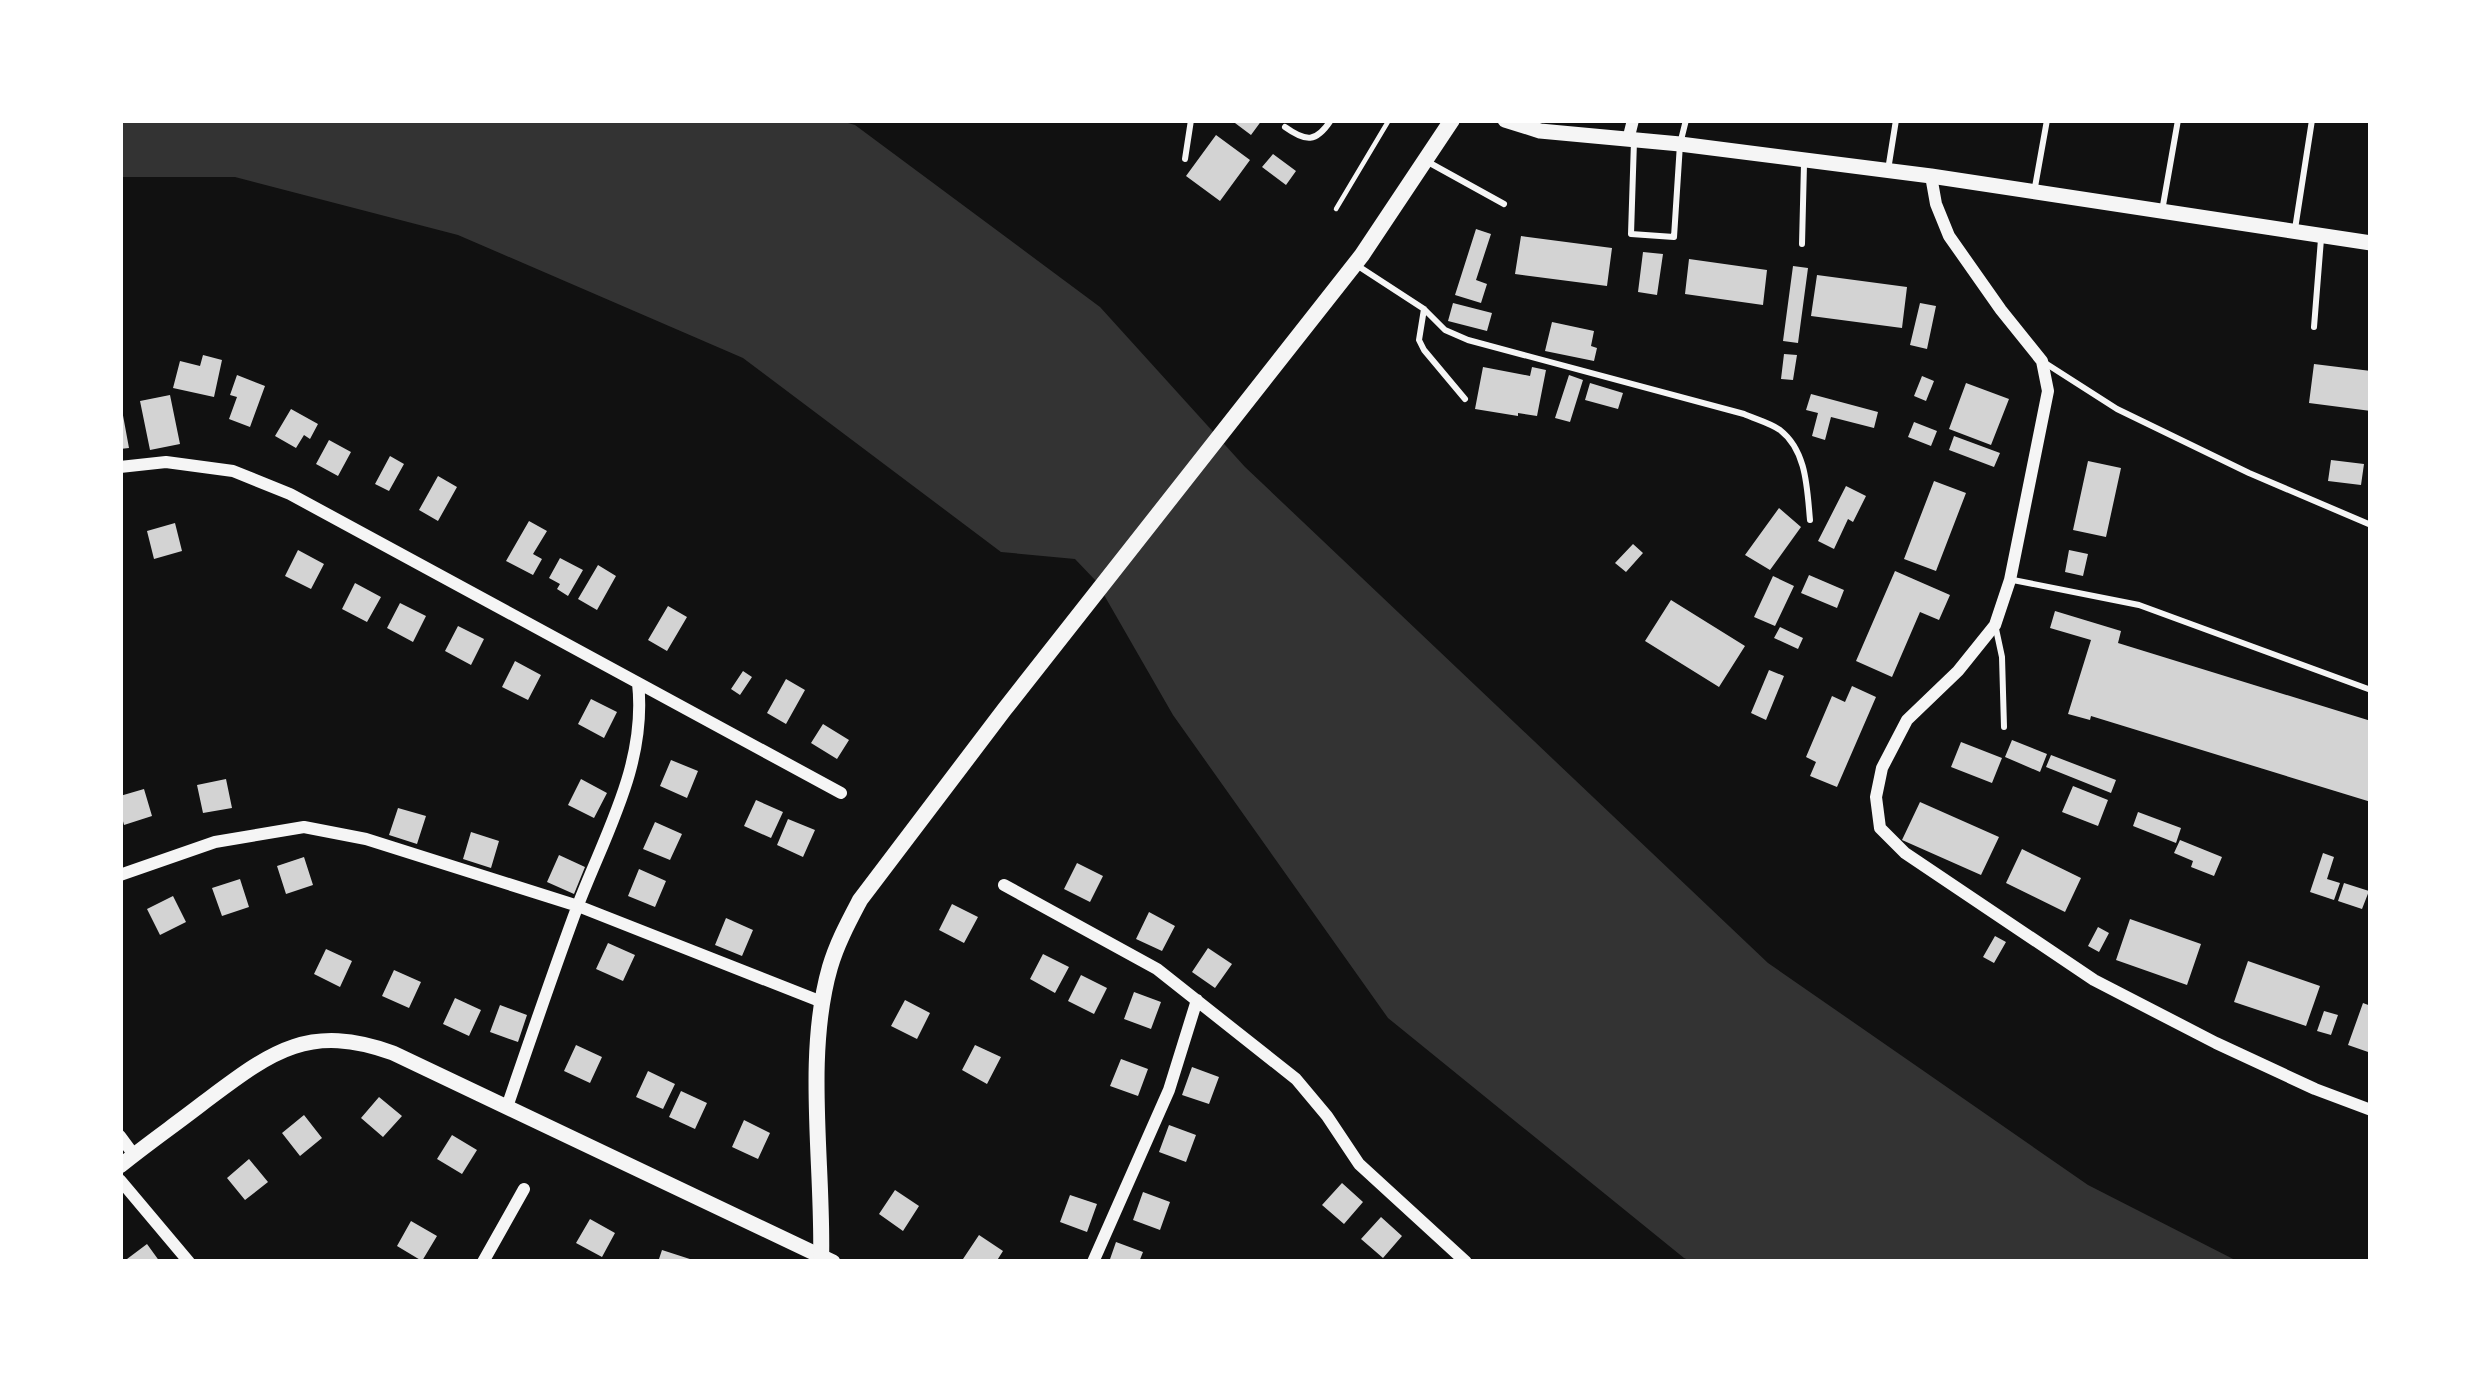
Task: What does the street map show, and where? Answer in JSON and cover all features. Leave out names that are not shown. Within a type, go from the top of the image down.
[{"type":"main road","points":[[825,1260],[817,1109],[822,1002],[830,965],[860,900],[1355,264],[1452,120]]},
{"type":"street","points":[[1505,120],[1540,131],[1931,176],[2371,243]]},
{"type":"street","points":[[1631,140],[1633,120]]},
{"type":"street","points":[[1931,176],[1949,236],[2042,361],[2048,391],[2010,580],[1995,625],[1958,671],[1907,720],[1882,768],[1876,797],[1880,829],[1904,853],[2094,980],[2216,1043],[2371,1110]]},
{"type":"street","points":[[120,467],[166,462],[233,470],[290,494],[841,793]]},
{"type":"street","points":[[507,1107],[630,776],[640,734],[638,683]]},
{"type":"street","points":[[120,875],[215,842],[304,827],[366,839],[578,906],[822,1002]]},
{"type":"street","points":[[1004,885],[1157,970],[1296,1079],[1359,1164],[1466,1262]]},
{"type":"street","points":[[1093,1262],[1169,1090],[1197,1000]]},
{"type":"street","points":[[120,1136],[127,1161],[262,1059],[311,1042],[367,1043],[825,1260]]},
{"type":"street","points":[[120,1180],[189,1262]]},
{"type":"street","points":[[483,1262],[524,1189]]},
{"type":"lane","points":[[1185,159],[1191,120]]},
{"type":"lane","points":[[1285,127],[1311,139],[1331,120]]},
{"type":"lane","points":[[1631,140],[1631,234],[1674,237],[1679,144],[1686,120]]},
{"type":"lane","points":[[1888,171],[1895,120]]},
{"type":"lane","points":[[2035,192],[2048,120]]},
{"type":"lane","points":[[2162,212],[2178,120]]},
{"type":"lane","points":[[2294,232],[2312,120]]},
{"type":"lane","points":[[1425,160],[1504,204]]},
{"type":"lane","points":[[1802,244],[1804,160]]},
{"type":"lane","points":[[2314,327],[2321,236]]},
{"type":"lane","points":[[1355,264],[1424,309],[1445,330],[1468,340],[1744,414],[1779,429],[1796,448],[1807,482],[1810,520]]},
{"type":"lane","points":[[1424,309],[1419,340],[1465,399]]},
{"type":"lane","points":[[2042,361],[2117,409],[2371,525]]},
{"type":"lane","points":[[2010,580],[2139,605],[2371,690]]},
{"type":"lane","points":[[1995,625],[2002,657],[2004,727]]},
{"type":"path","points":[[1336,209],[1389,120]]},
{"type":"shaded area","points":[[120,120],[837,120],[855,125],[1100,307],[1245,467],[1768,963],[2088,1185],[2239,1262],[1693,1262],[1684,1258],[1388,1018],[1173,715],[1096,581],[1075,559],[1001,552],[743,358],[458,235],[235,177],[120,177]]},
{"type":"building","points":[[1231,120],[1262,120],[1251,135]]},
{"type":"building","points":[[1216,135],[1250,160],[1220,201],[1186,176]]},
{"type":"building","points":[[1273,154],[1296,171],[1286,185],[1262,167]]},
{"type":"building","points":[[1476,229],[1491,234],[1476,280],[1487,284],[1481,303],[1455,295]]},
{"type":"building","points":[[1521,236],[1612,248],[1607,286],[1515,274]]},
{"type":"building","points":[[1643,252],[1663,254],[1657,295],[1638,292]]},
{"type":"building","points":[[1689,259],[1767,270],[1763,305],[1685,294]]},
{"type":"building","points":[[1793,266],[1808,268],[1798,343],[1783,341]]},
{"type":"building","points":[[1817,275],[1907,287],[1902,328],[1811,316]]},
{"type":"building","points":[[1453,303],[1492,313],[1487,331],[1448,321]]},
{"type":"building","points":[[1920,303],[1936,306],[1927,349],[1910,345]]},
{"type":"building","points":[[1552,322],[1594,331],[1594,361],[1545,351]]},
{"type":"building","points":[[1784,354],[1797,355],[1793,380],[1781,379]]},
{"type":"building","points":[[203,355],[222,360],[214,397],[173,388],[180,361],[200,366]]},
{"type":"building","points":[[2314,364],[2371,371],[2371,411],[2309,403]]},
{"type":"building","points":[[1483,367],[1530,376],[1532,367],[1546,370],[1537,416],[1475,409]]},
{"type":"building","points":[[237,375],[265,386],[250,427],[229,419],[237,397],[230,395]]},
{"type":"building","points":[[1569,375],[1583,380],[1570,422],[1555,418]]},
{"type":"building","points":[[1922,376],[1934,381],[1926,401],[1914,396]]},
{"type":"building","points":[[1590,383],[1623,393],[1618,409],[1585,400]]},
{"type":"building","points":[[1966,383],[2009,399],[1991,445],[1949,429]]},
{"type":"building","points":[[1811,394],[1878,412],[1874,428],[1831,417],[1825,440],[1812,436],[1818,413],[1806,410]]},
{"type":"building","points":[[170,395],[180,444],[150,450],[140,401]]},
{"type":"building","points":[[291,409],[318,424],[310,439],[304,435],[296,448],[275,436]]},
{"type":"building","points":[[120,411],[129,448],[120,449]]},
{"type":"building","points":[[1914,422],[1937,431],[1931,446],[1908,437]]},
{"type":"building","points":[[1954,436],[2000,453],[1994,467],[1949,450]]},
{"type":"building","points":[[329,440],[351,452],[338,476],[316,464]]},
{"type":"building","points":[[390,456],[404,464],[389,491],[375,484]]},
{"type":"building","points":[[2331,460],[2364,464],[2361,485],[2328,481]]},
{"type":"building","points":[[2088,461],[2121,468],[2106,537],[2073,530]]},
{"type":"building","points":[[438,476],[457,487],[438,521],[419,510]]},
{"type":"building","points":[[1934,481],[1966,493],[1936,571],[1904,559]]},
{"type":"building","points":[[1846,486],[1866,496],[1834,549],[1818,541]]},
{"type":"building","points":[[1779,508],[1801,527],[1770,570],[1745,555]]},
{"type":"building","points":[[529,521],[547,531],[533,554],[542,559],[533,575],[506,561]]},
{"type":"building","points":[[175,523],[182,551],[154,559],[147,531]]},
{"type":"building","points":[[1633,544],[1643,553],[1626,572],[1615,563]]},
{"type":"building","points":[[298,550],[324,564],[311,589],[285,576]]},
{"type":"building","points":[[2069,550],[2088,554],[2083,576],[2065,572]]},
{"type":"building","points":[[560,558],[583,570],[568,596],[549,578]]},
{"type":"building","points":[[598,565],[616,576],[597,610],[578,599]]},
{"type":"building","points":[[1895,571],[1950,595],[1939,620],[1920,612],[1892,677],[1856,661]]},
{"type":"building","points":[[1809,575],[1844,590],[1837,608],[1801,593]]},
{"type":"building","points":[[1773,576],[1794,586],[1775,626],[1754,617]]},
{"type":"building","points":[[355,583],[381,597],[367,622],[342,609]]},
{"type":"building","points":[[1671,600],[1745,646],[1719,687],[1645,641]]},
{"type":"building","points":[[400,603],[426,616],[413,642],[387,628]]},
{"type":"building","points":[[668,606],[687,617],[667,651],[648,640]]},
{"type":"building","points":[[2055,611],[2121,631],[2118,643],[2371,721],[2371,802],[2091,716],[2090,720],[2068,714],[2091,640],[2050,628]]},
{"type":"building","points":[[458,626],[484,639],[471,665],[445,651]]},
{"type":"building","points":[[1780,627],[1803,638],[1798,649],[1774,638]]},
{"type":"building","points":[[515,661],[541,675],[528,700],[502,687]]},
{"type":"building","points":[[1769,670],[1784,676],[1766,720],[1751,713]]},
{"type":"building","points":[[743,671],[752,677],[740,695],[731,689]]},
{"type":"building","points":[[786,679],[805,690],[786,724],[767,713]]},
{"type":"building","points":[[1852,686],[1876,697],[1837,787],[1810,776],[1816,762],[1806,757],[1832,696],[1845,702]]},
{"type":"building","points":[[591,699],[617,712],[604,738],[578,724]]},
{"type":"building","points":[[823,724],[849,740],[837,759],[811,743]]},
{"type":"building","points":[[2012,740],[2047,754],[2040,772],[2005,757]]},
{"type":"building","points":[[1961,742],[2002,758],[1992,783],[1951,767]]},
{"type":"building","points":[[2051,755],[2116,780],[2111,793],[2046,767]]},
{"type":"building","points":[[671,760],[698,771],[687,798],[660,786]]},
{"type":"building","points":[[226,779],[232,808],[203,813],[197,785]]},
{"type":"building","points":[[581,779],[607,793],[594,818],[568,805]]},
{"type":"building","points":[[2073,786],[2108,800],[2098,826],[2062,812]]},
{"type":"building","points":[[144,789],[152,816],[124,825],[120,796]]},
{"type":"building","points":[[756,800],[783,812],[771,838],[744,826]]},
{"type":"building","points":[[1920,802],[1999,837],[1981,875],[1902,840]]},
{"type":"building","points":[[398,808],[426,816],[417,844],[389,835]]},
{"type":"building","points":[[2138,812],[2181,828],[2176,843],[2133,826]]},
{"type":"building","points":[[788,819],[815,830],[803,857],[777,845]]},
{"type":"building","points":[[655,822],[682,834],[670,860],[643,849]]},
{"type":"building","points":[[471,832],[499,841],[491,868],[463,859]]},
{"type":"building","points":[[2180,840],[2222,857],[2214,876],[2191,867],[2193,861],[2174,853]]},
{"type":"building","points":[[2022,849],[2081,878],[2065,912],[2006,883]]},
{"type":"building","points":[[2323,853],[2334,857],[2327,879],[2340,883],[2334,900],[2310,892]]},
{"type":"building","points":[[559,855],[585,867],[574,894],[547,882]]},
{"type":"building","points":[[304,857],[313,885],[286,894],[277,866]]},
{"type":"building","points":[[1077,863],[1103,876],[1090,902],[1064,889]]},
{"type":"building","points":[[639,869],[666,881],[655,907],[628,896]]},
{"type":"building","points":[[240,879],[249,907],[222,916],[212,888]]},
{"type":"building","points":[[2344,883],[2369,891],[2362,909],[2338,901]]},
{"type":"building","points":[[173,896],[186,922],[160,935],[147,909]]},
{"type":"building","points":[[952,904],[978,917],[964,943],[939,930]]},
{"type":"building","points":[[1149,912],[1175,926],[1162,951],[1136,939]]},
{"type":"building","points":[[726,918],[753,930],[742,956],[715,945]]},
{"type":"building","points":[[2130,919],[2201,944],[2187,985],[2116,960]]},
{"type":"building","points":[[2098,927],[2109,933],[2099,952],[2088,946]]},
{"type":"building","points":[[1995,936],[2006,942],[1994,963],[1983,957]]},
{"type":"building","points":[[608,943],[635,955],[623,981],[596,969]]},
{"type":"building","points":[[1208,948],[1232,964],[1215,988],[1192,972]]},
{"type":"building","points":[[326,949],[352,961],[340,987],[314,974]]},
{"type":"building","points":[[1043,954],[1069,967],[1055,993],[1030,979]]},
{"type":"building","points":[[2248,961],[2320,986],[2306,1026],[2234,1002]]},
{"type":"building","points":[[394,970],[421,982],[409,1008],[382,996]]},
{"type":"building","points":[[1081,975],[1107,988],[1094,1014],[1068,1001]]},
{"type":"building","points":[[1134,992],[1161,1002],[1151,1029],[1124,1019]]},
{"type":"building","points":[[455,998],[481,1010],[469,1036],[443,1024]]},
{"type":"building","points":[[905,1000],[930,1013],[917,1039],[891,1026]]},
{"type":"building","points":[[2363,1003],[2371,1006],[2371,1053],[2348,1045]]},
{"type":"building","points":[[500,1005],[527,1015],[518,1042],[490,1032]]},
{"type":"building","points":[[2324,1011],[2338,1015],[2331,1035],[2317,1031]]},
{"type":"building","points":[[576,1045],[602,1057],[590,1083],[564,1071]]},
{"type":"building","points":[[975,1045],[1001,1057],[987,1084],[962,1070]]},
{"type":"building","points":[[1121,1059],[1148,1069],[1138,1096],[1110,1086]]},
{"type":"building","points":[[1192,1067],[1219,1077],[1209,1104],[1182,1095]]},
{"type":"building","points":[[648,1071],[675,1084],[663,1109],[636,1097]]},
{"type":"building","points":[[681,1091],[707,1103],[695,1129],[669,1117]]},
{"type":"building","points":[[379,1097],[402,1116],[383,1137],[361,1118]]},
{"type":"building","points":[[304,1115],[322,1138],[300,1156],[282,1133]]},
{"type":"building","points":[[744,1120],[770,1133],[758,1159],[732,1147]]},
{"type":"building","points":[[1169,1125],[1196,1135],[1186,1162],[1159,1152]]},
{"type":"building","points":[[452,1135],[477,1150],[462,1174],[437,1159]]},
{"type":"building","points":[[249,1159],[268,1182],[245,1200],[227,1178]]},
{"type":"building","points":[[1342,1183],[1363,1202],[1344,1224],[1322,1205]]},
{"type":"building","points":[[895,1190],[919,1206],[903,1231],[879,1214]]},
{"type":"building","points":[[1143,1192],[1170,1202],[1160,1230],[1133,1220]]},
{"type":"building","points":[[1070,1195],[1097,1204],[1087,1232],[1060,1222]]},
{"type":"building","points":[[1381,1217],[1402,1236],[1383,1258],[1361,1239]]},
{"type":"building","points":[[590,1219],[615,1233],[602,1257],[576,1243]]},
{"type":"building","points":[[411,1221],[437,1236],[422,1261],[397,1246]]},
{"type":"building","points":[[979,1235],[1003,1251],[996,1262],[963,1259]]},
{"type":"building","points":[[1116,1242],[1143,1252],[1139,1262],[1109,1262]]},
{"type":"building","points":[[147,1244],[160,1262],[123,1262]]},
{"type":"building","points":[[662,1250],[696,1261],[696,1262],[658,1262]]}]
